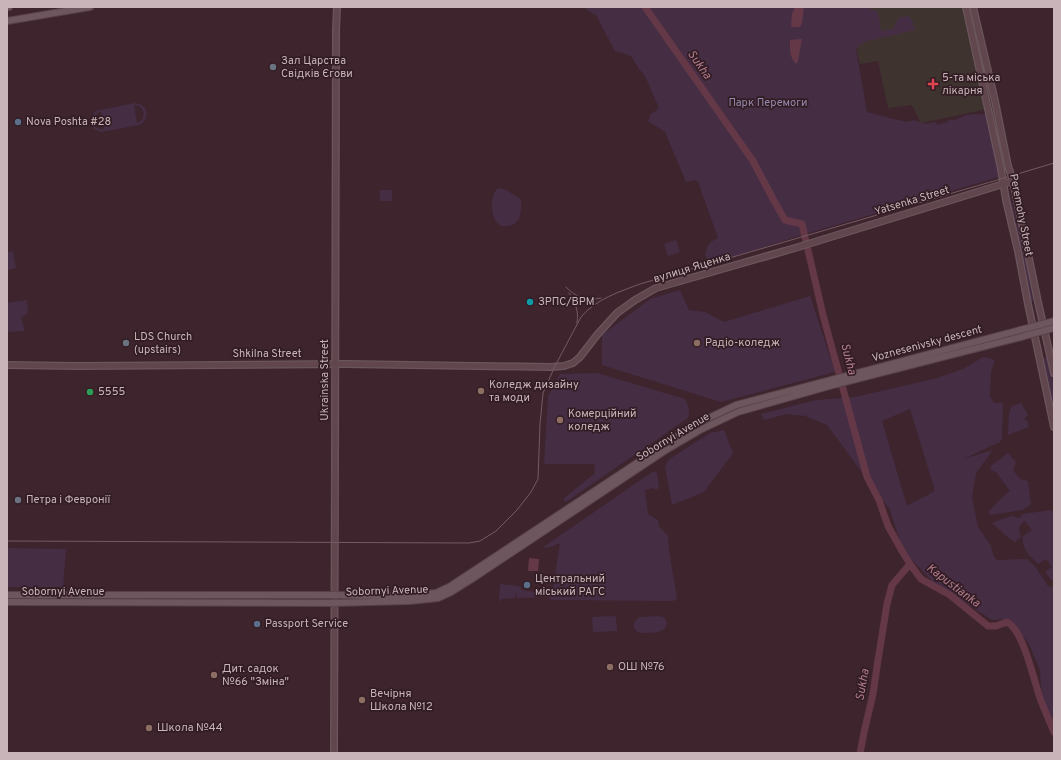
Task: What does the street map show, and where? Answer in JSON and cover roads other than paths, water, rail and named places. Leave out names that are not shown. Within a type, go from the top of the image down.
[{"type":"main road","points":[[7,21],[90,7]]},
{"type":"main road","name":"Ukrainska Street","points":[[334,753],[337,7]]},
{"type":"main road","name":"Peremohy Street","points":[[966,7],[1054,427]]},
{"type":"main road","name":"Peremohy Street","points":[[973,7],[996,104],[1054,373]]},
{"type":"main road","points":[[987,106],[996,104]]},
{"type":"main road","name":"Yatsenka Street","points":[[796,248],[1013,181]]},
{"type":"main road","name":"вулиця Яценка","points":[[551,367],[564,366],[574,363],[617,313],[656,288],[796,248]]},
{"type":"main road","points":[[1018,251],[1027,248]]},
{"type":"main road","name":"Voznesenivsky descent","points":[[738,412],[850,378],[1021,333],[1054,321]]},
{"type":"main road","name":"Voznesenivsky descent","points":[[1021,333],[1054,328]]},
{"type":"main road","name":"Shkilna Street","points":[[7,365],[78,366],[335,364],[551,367]]},
{"type":"main road","name":"Voznesenivsky descent","points":[[736,405],[833,383]]},
{"type":"main road","name":"Sobornyi Avenue","points":[[7,602],[231,595],[381,596],[436,593],[474,570],[696,424],[736,405]]},
{"type":"main road","name":"Sobornyi Avenue","points":[[7,595],[107,599],[334,603],[428,600],[438,598],[451,592],[666,450],[700,430],[738,412]]},
{"type":"main road","points":[[231,595],[231,602]]},
{"type":"waterway","name":"Sukha","points":[[645,7],[753,161],[785,220],[802,224],[823,315],[867,477],[879,500],[888,526],[910,564],[892,585],[887,604],[873,694],[860,753]]},
{"type":"waterway","name":"Kapustianka","points":[[910,564],[921,579],[950,595],[988,626],[996,626],[1007,622],[1013,627],[1028,658],[1041,701],[1054,732]]},
{"type":"tram line","points":[[7,541],[469,543],[480,541],[496,531],[517,510],[531,492],[538,479],[543,393],[555,366],[581,317],[594,305],[608,297],[640,284],[1054,163]]},
{"type":"tram line","points":[[566,287],[574,294],[582,298],[601,298]]},
{"type":"tram line","points":[[569,293],[577,310],[577,323]]},
{"type":"place","name":"Зал Царства Свідків Єгови","points":[[273,67]]},
{"type":"place","name":"5-та міська лікарня","points":[[933,84]]},
{"type":"place","name":"Nova Poshta #28","points":[[18,122]]},
{"type":"place","name":"ЗРПС/ВРМ","points":[[530,302]]},
{"type":"place","name":"LDS Church (upstairs)","points":[[126,343]]},
{"type":"place","name":"Радіо-коледж","points":[[697,343]]},
{"type":"place","name":"Коледж дизайну та моди","points":[[481,391]]},
{"type":"place","name":"5555","points":[[90,392]]},
{"type":"place","name":"Комерційний коледж","points":[[560,420]]},
{"type":"place","name":"Петра і Февронії","points":[[18,500]]},
{"type":"place","name":"Центральний міський РАГС","points":[[527,585]]},
{"type":"place","name":"Passport Service","points":[[257,624]]},
{"type":"place","name":"ОШ №76","points":[[610,667]]},
{"type":"place","name":"Дит. садок №66 \"Зміна\"","points":[[214,675]]},
{"type":"place","name":"Вечірня Школа №12","points":[[362,700]]},
{"type":"place","name":"Школа №44","points":[[149,728]]},
{"type":"park label","name":"Парк Перемоги","points":[[768,103]]}]
